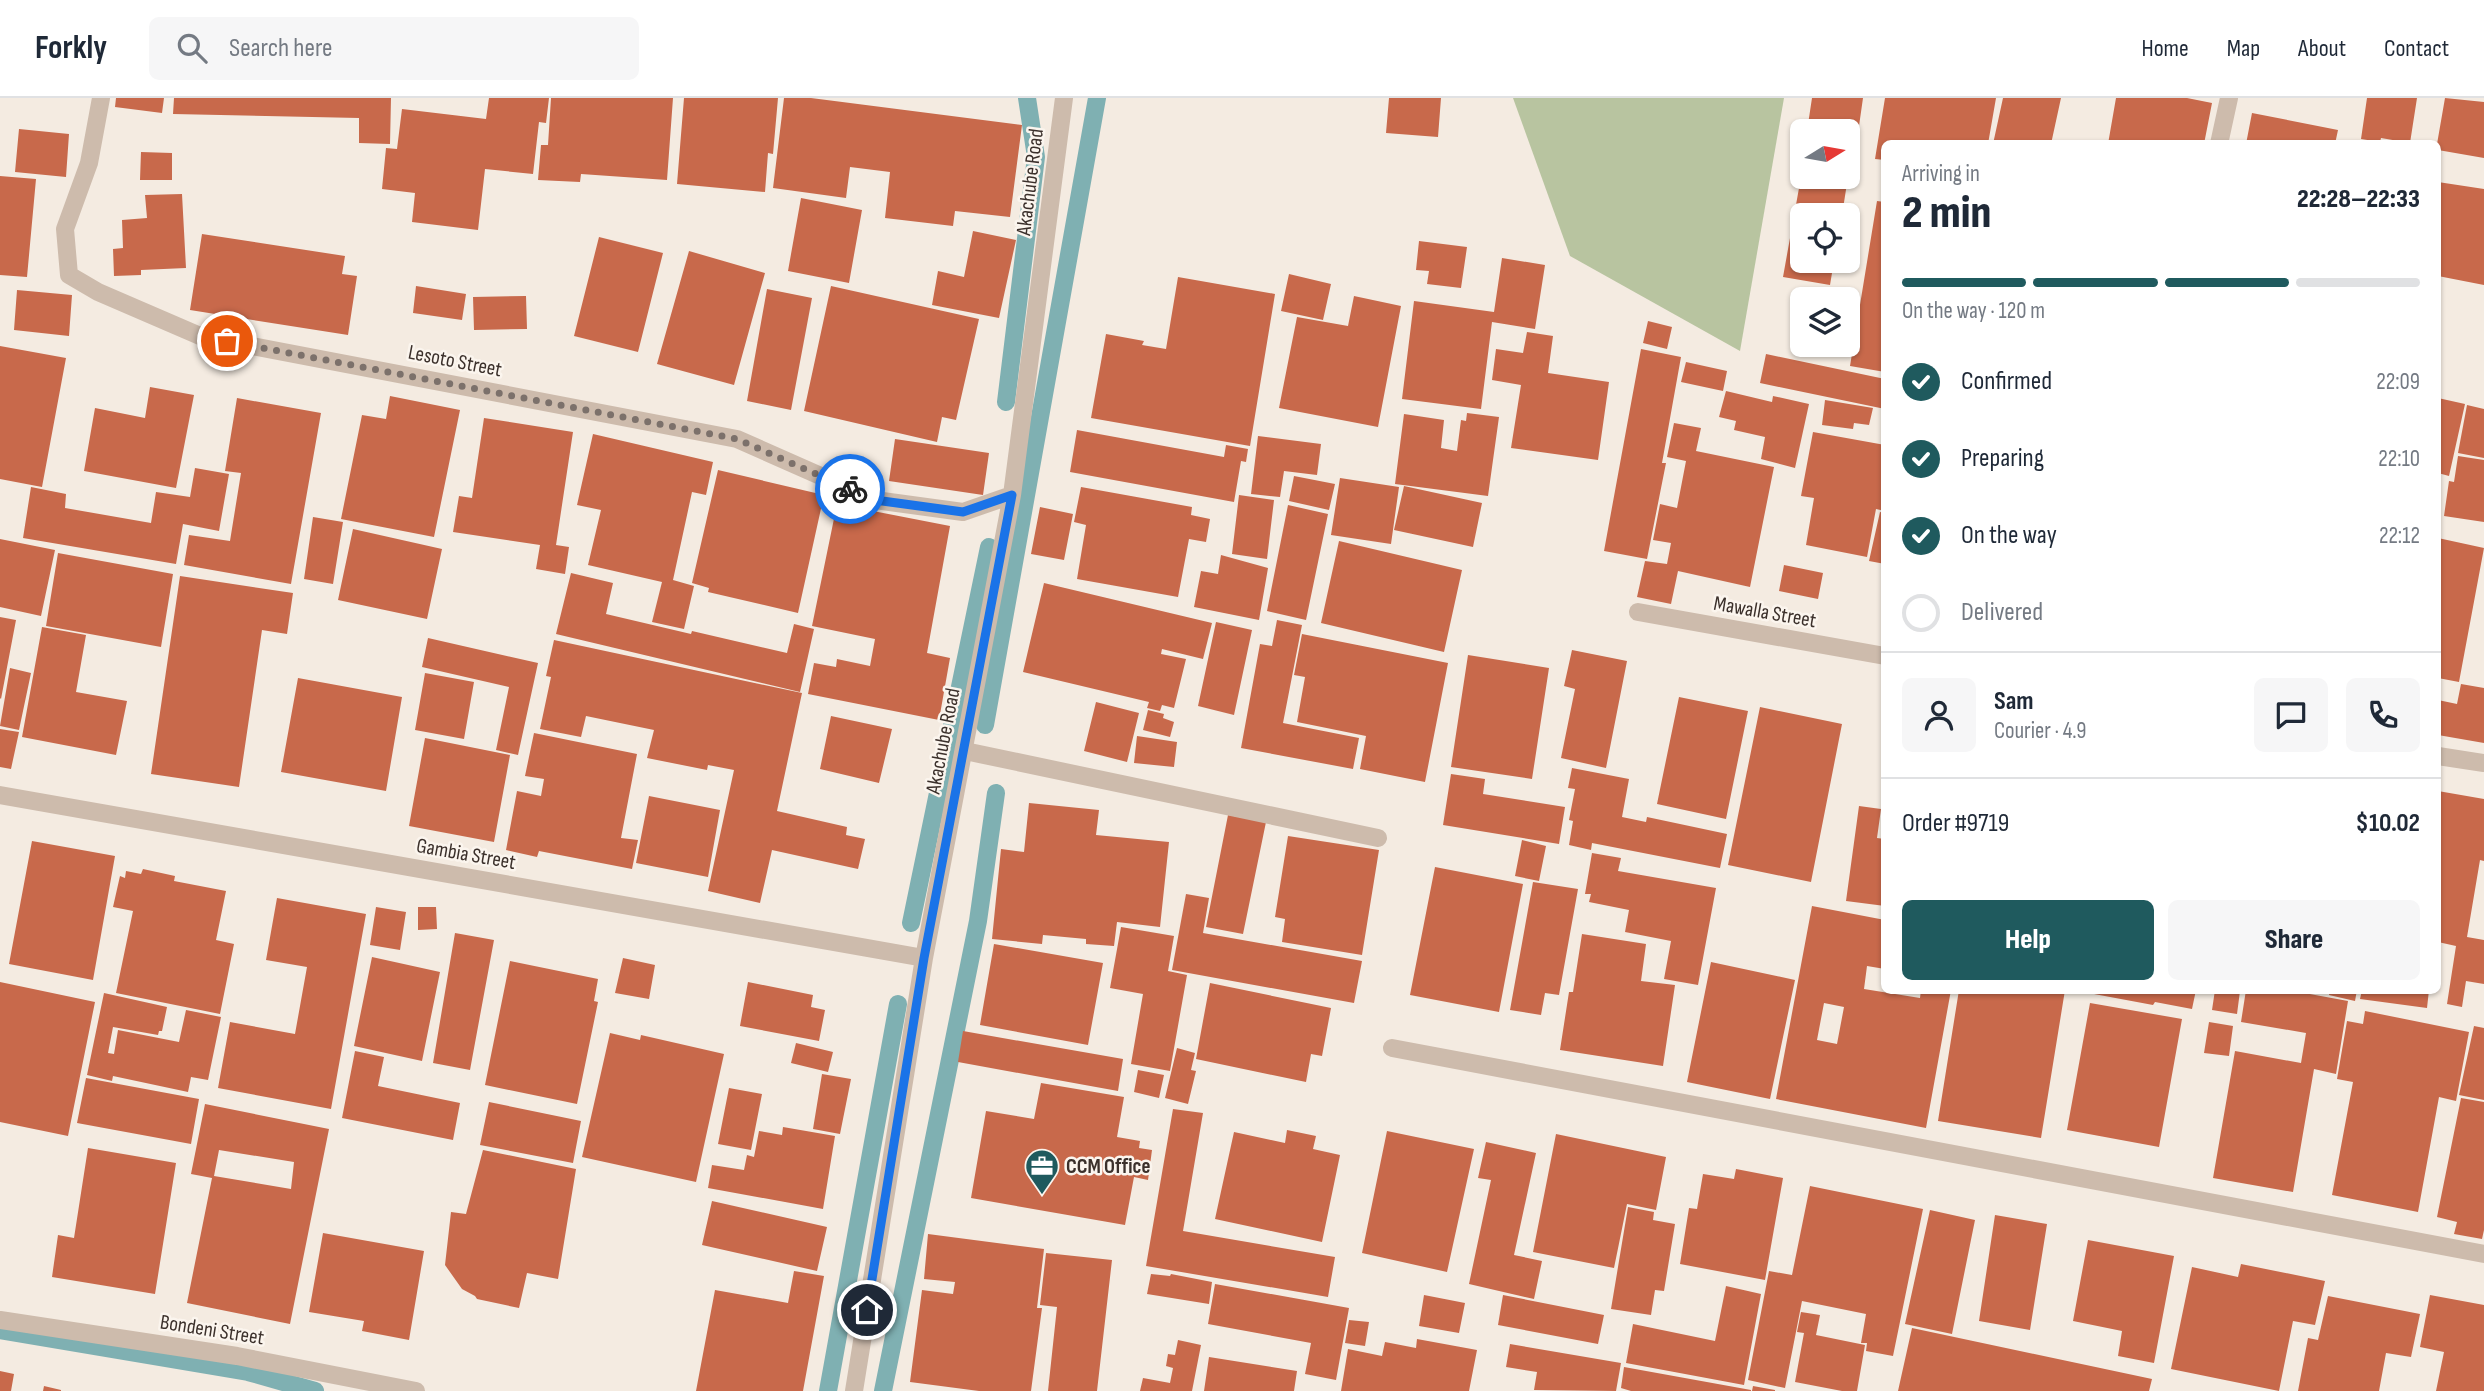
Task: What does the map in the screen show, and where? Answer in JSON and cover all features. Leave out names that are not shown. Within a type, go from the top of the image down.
[{"type":"street","name":"Lesoto Street","points":[[101,98],[89,163],[65,229],[69,275],[98,292],[200,336],[737,439],[875,500],[963,512],[1012,495]]},
{"type":"street","name":"Akachube Road","points":[[854,1391],[924,958],[1012,495],[1064,98]]},
{"type":"street","points":[[2220,140],[2229,98]]},
{"type":"street","name":"Mawalla Street","points":[[1638,612],[1881,655]]},
{"type":"street","points":[[965,751],[1378,838]]},
{"type":"street","points":[[2441,756],[2484,763]]},
{"type":"street","name":"Gambia Street","points":[[0,795],[924,958]]},
{"type":"street","points":[[1392,1048],[2484,1254]]},
{"type":"street","name":"Bondeni Street","points":[[0,1320],[237,1356],[416,1391]]},
{"type":"green space","points":[[1513,98],[1784,98],[1740,351],[1570,256]]},
{"type":"building","points":[[116,98],[164,98],[162,113],[115,107]]},
{"type":"building","points":[[174,98],[391,98],[390,144],[359,143],[359,118],[173,114]]},
{"type":"building","points":[[489,98],[549,98],[546,123],[539,122],[533,174],[485,169],[478,230],[412,222],[415,193],[382,189],[386,148],[397,149],[402,109],[486,119]]},
{"type":"building","points":[[551,98],[673,98],[667,180],[581,174],[580,182],[538,180],[541,145],[548,145]]},
{"type":"building","points":[[684,98],[778,98],[773,154],[768,153],[765,192],[677,184]]},
{"type":"building","points":[[784,98],[811,98],[1022,125],[1010,217],[955,211],[953,226],[885,218],[890,172],[850,167],[846,198],[773,188]]},
{"type":"building","points":[[1389,98],[1441,98],[1438,137],[1386,133]]},
{"type":"building","points":[[1812,98],[1863,98],[1860,119],[1809,119]]},
{"type":"building","points":[[1885,98],[1996,98],[1989,140],[1881,140],[1881,160],[1875,159]]},
{"type":"building","points":[[2003,98],[2061,98],[2052,140],[1994,140]]},
{"type":"building","points":[[2116,98],[2187,98],[2212,103],[2205,140],[2109,140]]},
{"type":"building","points":[[2367,98],[2417,98],[2410,140],[2361,139]]},
{"type":"building","points":[[2445,98],[2484,102],[2484,158],[2441,151],[2441,140],[2438,140]]},
{"type":"building","points":[[2252,113],[2338,130],[2336,140],[2247,140]]},
{"type":"building","points":[[19,129],[69,134],[66,177],[15,172]]},
{"type":"building","points":[[141,152],[172,153],[172,180],[140,180]]},
{"type":"building","points":[[0,176],[36,179],[27,277],[0,275]]},
{"type":"building","points":[[2441,182],[2484,189],[2484,285],[2441,277]]},
{"type":"building","points":[[1799,189],[1846,189],[1844,203],[1796,203]]},
{"type":"building","points":[[182,194],[186,268],[141,270],[141,275],[114,276],[113,249],[123,248],[122,220],[147,218],[145,195]]},
{"type":"building","points":[[801,198],[862,210],[849,283],[788,271]]},
{"type":"building","points":[[1877,201],[1881,202],[1881,371],[1850,366],[1851,357],[1860,357],[1860,305]]},
{"type":"building","points":[[973,231],[1016,240],[999,318],[932,305],[938,271],[964,277]]},
{"type":"building","points":[[202,234],[345,256],[342,274],[357,276],[348,335],[190,310]]},
{"type":"building","points":[[599,237],[663,253],[638,352],[574,336]]},
{"type":"building","points":[[1790,238],[1790,273],[1832,273],[1830,285],[1783,277]]},
{"type":"building","points":[[1419,241],[1467,247],[1461,288],[1427,284],[1429,271],[1416,270]]},
{"type":"building","points":[[689,251],[765,273],[734,385],[657,364]]},
{"type":"building","points":[[1502,258],[1545,265],[1535,329],[1492,322],[1481,409],[1402,399],[1414,301],[1494,312]]},
{"type":"building","points":[[1289,274],[1331,284],[1323,320],[1281,311]]},
{"type":"building","points":[[1178,277],[1275,294],[1250,446],[1091,418],[1106,334],[1144,341],[1142,345],[1166,349]]},
{"type":"building","points":[[416,286],[466,294],[462,320],[413,313]]},
{"type":"building","points":[[831,286],[979,319],[956,420],[942,417],[937,442],[804,411]]},
{"type":"building","points":[[767,289],[812,298],[791,410],[747,401]]},
{"type":"building","points":[[17,290],[72,295],[69,336],[14,330]]},
{"type":"building","points":[[526,296],[527,329],[474,330],[473,297]]},
{"type":"building","points":[[1354,296],[1401,306],[1378,427],[1279,408],[1297,317],[1348,326]]},
{"type":"building","points":[[1648,321],[1672,327],[1667,349],[1643,343]]},
{"type":"building","points":[[1527,332],[1553,336],[1548,373],[1609,382],[1598,460],[1511,448],[1521,385],[1492,380],[1496,349],[1523,353]]},
{"type":"building","points":[[0,346],[66,358],[42,487],[0,479]]},
{"type":"building","points":[[1641,349],[1681,357],[1662,463],[1666,463],[1647,559],[1604,551]]},
{"type":"building","points":[[1766,354],[1881,378],[1881,408],[1760,383]]},
{"type":"building","points":[[1686,362],[1727,371],[1723,391],[1681,382]]},
{"type":"building","points":[[150,387],[194,395],[176,488],[84,471],[95,408],[145,418]]},
{"type":"building","points":[[1726,391],[1772,402],[1773,396],[1809,404],[1795,468],[1761,459],[1765,437],[1734,430],[1736,421],[1719,417]]},
{"type":"building","points":[[390,396],[460,410],[434,537],[341,519],[362,415],[386,419]]},
{"type":"building","points":[[237,398],[321,413],[291,584],[184,565],[189,535],[230,541],[241,473],[225,471]]},
{"type":"building","points":[[2441,399],[2465,404],[2449,476],[2441,474]]},
{"type":"building","points":[[1825,400],[1873,408],[1869,425],[1854,423],[1853,429],[1822,425]]},
{"type":"building","points":[[2467,405],[2484,409],[2484,458],[2458,453]]},
{"type":"building","points":[[1467,413],[1499,417],[1488,496],[1395,484],[1404,414],[1444,420],[1441,448],[1457,451],[1461,420],[1466,421]]},
{"type":"building","points":[[484,418],[573,432],[556,545],[569,547],[565,574],[536,569],[540,545],[453,532],[459,496],[472,498]]},
{"type":"building","points":[[1674,423],[1701,428],[1696,451],[1774,467],[1750,587],[1678,571],[1671,604],[1637,597],[1645,561],[1667,564],[1671,543],[1653,540],[1660,504],[1677,508],[1686,461],[1667,457]]},
{"type":"building","points":[[1077,430],[1224,457],[1226,445],[1248,449],[1246,462],[1241,461],[1234,502],[1070,472]]},
{"type":"building","points":[[1813,432],[1881,444],[1881,510],[1876,509],[1867,557],[1806,545],[1814,498],[1801,496]]},
{"type":"building","points":[[593,434],[713,462],[706,495],[692,492],[673,580],[694,586],[684,629],[652,622],[662,582],[588,565],[601,510],[577,505]]},
{"type":"building","points":[[1258,436],[1321,444],[1317,475],[1284,471],[1280,497],[1251,494]]},
{"type":"building","points":[[895,439],[989,453],[983,495],[889,481]]},
{"type":"building","points":[[2458,456],[2484,460],[2484,522],[2444,516],[2449,481],[2454,482]]},
{"type":"building","points":[[195,468],[229,474],[219,531],[183,524],[176,564],[23,538],[31,487],[66,494],[65,508],[151,523],[156,492],[190,497]]},
{"type":"building","points":[[718,470],[824,495],[798,613],[708,592],[709,588],[692,583]]},
{"type":"building","points":[[1294,476],[1335,484],[1329,510],[1289,501]]},
{"type":"building","points":[[1340,478],[1399,487],[1391,544],[1331,535]]},
{"type":"building","points":[[1404,486],[1482,503],[1473,547],[1394,530]]},
{"type":"building","points":[[1081,487],[1192,507],[1191,515],[1210,519],[1206,542],[1189,539],[1178,597],[1077,579],[1086,525],[1074,522]]},
{"type":"building","points":[[1239,495],[1274,500],[1267,559],[1232,554]]},
{"type":"building","points":[[837,504],[950,526],[927,653],[950,658],[939,720],[808,694],[814,663],[836,667],[837,659],[870,666],[875,639],[812,626]]},
{"type":"building","points":[[1288,505],[1328,514],[1306,620],[1267,611]]},
{"type":"building","points":[[1040,507],[1073,514],[1064,560],[1031,554]]},
{"type":"building","points":[[1880,512],[1881,512],[1881,563],[1869,561]]},
{"type":"building","points":[[313,517],[343,522],[333,584],[304,579]]},
{"type":"building","points":[[353,529],[442,549],[427,619],[338,600]]},
{"type":"building","points":[[0,539],[55,550],[41,616],[0,607]]},
{"type":"building","points":[[2441,539],[2484,548],[2459,682],[2441,679]]},
{"type":"building","points":[[1339,541],[1462,570],[1444,652],[1321,623]]},
{"type":"building","points":[[58,553],[173,574],[161,647],[46,626]]},
{"type":"building","points":[[1221,555],[1268,568],[1259,620],[1194,607],[1201,571],[1218,574]]},
{"type":"building","points":[[1784,565],[1823,573],[1818,599],[1779,591]]},
{"type":"building","points":[[571,573],[613,583],[606,614],[691,634],[692,631],[787,653],[794,624],[814,629],[800,692],[556,634]]},
{"type":"building","points":[[180,576],[293,593],[287,634],[262,630],[239,787],[151,774]]},
{"type":"building","points":[[1044,583],[1212,623],[1203,659],[1162,649],[1161,654],[1186,659],[1174,708],[1162,705],[1160,711],[1147,708],[1149,702],[1023,672]]},
{"type":"building","points":[[0,617],[16,620],[1,699],[0,698]]},
{"type":"building","points":[[1277,620],[1302,625],[1283,723],[1359,738],[1353,769],[1241,748],[1260,644],[1272,646]]},
{"type":"building","points":[[1216,622],[1252,630],[1234,715],[1198,706]]},
{"type":"building","points":[[42,627],[86,635],[76,692],[127,701],[116,755],[22,737]]},
{"type":"building","points":[[1302,634],[1448,663],[1425,782],[1360,769],[1366,736],[1297,722],[1305,677],[1294,675]]},
{"type":"building","points":[[428,638],[538,663],[518,755],[496,750],[509,687],[422,667]]},
{"type":"building","points":[[554,640],[802,693],[777,811],[847,827],[846,835],[865,839],[858,869],[772,850],[760,903],[708,891],[734,770],[708,765],[707,770],[647,758],[654,730],[586,716],[581,737],[540,729],[551,677],[546,676]]},
{"type":"building","points":[[1572,650],[1627,661],[1606,768],[1561,758],[1575,689],[1564,686]]},
{"type":"building","points":[[1468,655],[1549,668],[1532,779],[1451,767]]},
{"type":"building","points":[[10,668],[31,673],[19,730],[0,726]]},
{"type":"building","points":[[425,673],[474,682],[464,739],[415,730]]},
{"type":"building","points":[[298,678],[402,697],[386,791],[281,772]]},
{"type":"building","points":[[2461,684],[2484,688],[2484,743],[2441,736],[2441,701],[2457,704]]},
{"type":"building","points":[[1679,697],[1748,711],[1726,819],[1657,804]]},
{"type":"building","points":[[1096,702],[1139,713],[1127,762],[1084,751]]},
{"type":"building","points":[[1760,707],[1842,724],[1811,882],[1728,865]]},
{"type":"building","points":[[1148,710],[1164,714],[1163,718],[1174,722],[1170,737],[1143,730]]},
{"type":"building","points":[[831,716],[892,729],[879,783],[820,769]]},
{"type":"building","points":[[0,729],[19,732],[11,769],[0,767]]},
{"type":"building","points":[[534,733],[637,754],[621,838],[638,840],[632,869],[539,851],[537,857],[506,850],[517,791],[541,796],[544,779],[525,776]]},
{"type":"building","points":[[1137,736],[1177,742],[1174,767],[1134,763]]},
{"type":"building","points":[[425,738],[510,755],[494,842],[409,826]]},
{"type":"building","points":[[1572,768],[1629,779],[1622,817],[1646,822],[1647,817],[1727,834],[1720,868],[1592,843],[1591,850],[1569,845],[1573,821],[1569,820],[1575,789],[1568,788]]},
{"type":"building","points":[[1451,774],[1485,779],[1483,794],[1565,807],[1559,844],[1443,825]]},
{"type":"building","points":[[2441,792],[2484,799],[2484,861],[2480,860],[2467,937],[2484,940],[2484,984],[2466,981],[2462,1007],[2447,1004],[2456,946],[2441,943]]},
{"type":"building","points":[[649,796],[720,810],[708,877],[636,863]]},
{"type":"building","points":[[1029,803],[1099,810],[1096,835],[1169,842],[1160,927],[1117,922],[1114,946],[1086,944],[1086,939],[1043,935],[1042,944],[992,939],[1001,849],[1024,852]]},
{"type":"building","points":[[1859,806],[1881,809],[1877,838],[1881,838],[1881,905],[1846,901]]},
{"type":"building","points":[[1228,815],[1266,822],[1243,934],[1206,927]]},
{"type":"building","points":[[1288,836],[1379,850],[1362,955],[1282,942],[1285,919],[1275,917]]},
{"type":"building","points":[[1522,840],[1546,846],[1539,881],[1515,876]]},
{"type":"building","points":[[32,841],[115,856],[93,980],[9,964]]},
{"type":"building","points":[[1592,853],[1621,858],[1618,871],[1716,888],[1698,985],[1664,979],[1671,941],[1625,932],[1629,910],[1589,902],[1591,894],[1585,894]]},
{"type":"building","points":[[1435,867],[1523,884],[1499,1012],[1410,995]]},
{"type":"building","points":[[143,869],[175,876],[174,881],[226,891],[216,940],[234,944],[220,1014],[116,993],[133,911],[113,907],[120,876],[125,878],[126,871],[141,874]]},
{"type":"building","points":[[1533,882],[1578,889],[1559,995],[1545,993],[1541,1015],[1510,1010]]},
{"type":"building","points":[[1186,894],[1209,898],[1203,933],[1362,961],[1354,1003],[1172,970]]},
{"type":"building","points":[[277,898],[366,914],[331,1109],[218,1088],[230,1022],[295,1034],[307,967],[266,960]]},
{"type":"building","points":[[1812,906],[1881,919],[1881,968],[1867,966],[1864,989],[1881,992],[1881,994],[1920,998],[1920,994],[1950,994],[1926,1128],[1776,1099]],"holes":[[[1824,1003],[1844,1007],[1837,1044],[1817,1040]]]},
{"type":"building","points":[[376,907],[406,912],[400,950],[370,945]]},
{"type":"building","points":[[418,907],[436,907],[437,929],[418,930]]},
{"type":"building","points":[[1121,927],[1174,936],[1168,971],[1187,975],[1170,1071],[1131,1064],[1143,994],[1110,988]]},
{"type":"building","points":[[455,933],[494,940],[470,1070],[433,1063]]},
{"type":"building","points":[[1582,934],[1646,944],[1641,981],[1675,985],[1663,1066],[1560,1050]]},
{"type":"building","points":[[994,944],[1103,963],[1088,1045],[980,1025]]},
{"type":"building","points":[[372,957],[440,972],[422,1061],[354,1046]]},
{"type":"building","points":[[623,958],[655,965],[649,999],[615,993]]},
{"type":"building","points":[[510,961],[598,979],[594,1001],[598,1002],[577,1104],[485,1085]]},
{"type":"building","points":[[1711,962],[1795,980],[1770,1099],[1687,1082]]},
{"type":"building","points":[[0,982],[95,1002],[68,1136],[0,1122]]},
{"type":"building","points":[[748,982],[813,995],[811,1007],[825,1010],[819,1041],[740,1026]]},
{"type":"building","points":[[1210,983],[1331,1008],[1322,1056],[1311,1054],[1306,1082],[1196,1059]]},
{"type":"building","points":[[104,993],[167,1007],[162,1031],[159,1031],[158,1035],[113,1027],[108,1053],[114,1054],[118,1030],[179,1042],[186,1010],[221,1017],[208,1080],[191,1077],[188,1092],[113,1076],[112,1081],[87,1075]]},
{"type":"building","points":[[1958,994],[2064,994],[2041,1138],[1938,1121]]},
{"type":"building","points":[[2094,994],[2195,994],[2192,1009],[2155,1002],[2153,1005]]},
{"type":"building","points":[[2214,994],[2240,994],[2237,1014],[2212,1010]]},
{"type":"building","points":[[2245,994],[2310,994],[2348,1001],[2336,1074],[2314,1069],[2293,1192],[2213,1178],[2235,1051],[2301,1063],[2306,1033],[2241,1022]]},
{"type":"building","points":[[2329,994],[2356,994],[2355,1001]]},
{"type":"building","points":[[2361,994],[2429,994],[2427,1008],[2360,999]]},
{"type":"building","points":[[2090,1003],[2182,1019],[2159,1147],[2067,1130]]},
{"type":"building","points":[[2365,1011],[2469,1032],[2456,1101],[2439,1097],[2418,1212],[2332,1195],[2353,1082],[2337,1079],[2347,1021],[2363,1024]]},
{"type":"building","points":[[2209,1022],[2233,1026],[2229,1056],[2204,1053]]},
{"type":"building","points":[[2474,1026],[2484,1028],[2484,1100],[2459,1095]]},
{"type":"building","points":[[963,1031],[1123,1059],[1118,1091],[958,1062]]},
{"type":"building","points":[[610,1033],[640,1040],[641,1035],[724,1054],[696,1182],[582,1157]]},
{"type":"building","points":[[796,1043],[833,1052],[828,1072],[791,1063]]},
{"type":"building","points":[[1177,1048],[1195,1053],[1191,1070],[1196,1071],[1188,1104],[1165,1098]]},
{"type":"building","points":[[355,1051],[384,1057],[378,1086],[460,1103],[453,1140],[342,1118]]},
{"type":"building","points":[[1138,1070],[1164,1075],[1159,1098],[1134,1092]]},
{"type":"building","points":[[822,1074],[851,1079],[840,1134],[813,1129]]},
{"type":"building","points":[[86,1078],[199,1099],[191,1144],[77,1123]]},
{"type":"building","points":[[1041,1083],[1124,1097],[1117,1137],[1140,1141],[1139,1148],[1152,1150],[1148,1180],[1134,1177],[1125,1225],[971,1198],[986,1111],[1034,1119]]},
{"type":"building","points":[[729,1088],[762,1094],[751,1150],[718,1144]]},
{"type":"building","points":[[2461,1098],[2484,1102],[2482,1239],[2454,1234],[2457,1222],[2437,1217]]},
{"type":"building","points":[[489,1102],[581,1121],[573,1163],[480,1145]]},
{"type":"building","points":[[205,1104],[329,1129],[290,1324],[187,1303],[212,1178],[191,1174]],"holes":[[[219,1150],[294,1162],[291,1189],[214,1176]]]},
{"type":"building","points":[[1173,1109],[1203,1113],[1183,1231],[1335,1257],[1328,1297],[1146,1266]]},
{"type":"building","points":[[783,1127],[835,1136],[823,1209],[708,1188],[712,1165],[744,1170],[747,1155],[754,1157],[759,1131],[782,1135]]},
{"type":"building","points":[[1287,1130],[1316,1136],[1313,1149],[1340,1155],[1322,1242],[1215,1219],[1234,1132],[1285,1143]]},
{"type":"building","points":[[1387,1131],[1474,1149],[1447,1272],[1362,1253]]},
{"type":"building","points":[[1556,1134],[1666,1157],[1656,1210],[1627,1204],[1614,1268],[1533,1252]]},
{"type":"building","points":[[1486,1142],[1536,1153],[1514,1255],[1542,1261],[1534,1299],[1469,1284],[1491,1180],[1478,1178]]},
{"type":"building","points":[[88,1148],[176,1163],[155,1294],[52,1277],[58,1235],[74,1238]]},
{"type":"building","points":[[483,1150],[576,1169],[558,1279],[527,1273],[519,1308],[477,1299],[462,1289],[445,1265],[451,1212],[466,1214]]},
{"type":"building","points":[[1736,1169],[1783,1178],[1765,1280],[1680,1264],[1689,1208],[1697,1209],[1703,1174],[1734,1179]]},
{"type":"building","points":[[1810,1186],[1923,1209],[1893,1356],[1866,1351],[1867,1343],[1861,1343],[1866,1314],[1802,1301],[1785,1388],[1748,1380],[1769,1271],[1792,1275]]},
{"type":"building","points":[[712,1201],[827,1227],[817,1271],[702,1245]]},
{"type":"building","points":[[1628,1207],[1654,1212],[1653,1220],[1675,1224],[1664,1291],[1655,1290],[1651,1315],[1611,1309]]},
{"type":"building","points":[[1930,1210],[1975,1220],[1952,1334],[1905,1324]]},
{"type":"building","points":[[1995,1215],[2047,1224],[2030,1330],[1979,1321]]},
{"type":"building","points":[[323,1233],[424,1251],[409,1340],[362,1331],[364,1321],[309,1312]]},
{"type":"building","points":[[928,1234],[1044,1249],[1037,1308],[1042,1308],[1031,1391],[979,1391],[910,1382],[922,1290],[953,1294],[955,1282],[924,1279]]},
{"type":"building","points":[[2088,1240],[2174,1256],[2154,1363],[2118,1356],[2122,1331],[2073,1321]]},
{"type":"building","points":[[1046,1253],[1112,1260],[1097,1391],[1048,1391],[1057,1307],[1040,1305]]},
{"type":"building","points":[[2241,1264],[2325,1281],[2315,1325],[2293,1321],[2279,1391],[2171,1369],[2192,1267],[2238,1277]]},
{"type":"building","points":[[794,1271],[824,1276],[803,1391],[696,1391],[715,1290],[788,1303]]},
{"type":"building","points":[[1151,1274],[1171,1274],[1212,1282],[1209,1304],[1147,1294]]},
{"type":"building","points":[[1215,1284],[1349,1308],[1336,1380],[1305,1374],[1311,1343],[1208,1324]]},
{"type":"building","points":[[1726,1286],[1761,1294],[1744,1385],[1626,1363],[1633,1324],[1715,1341]]},
{"type":"building","points":[[1424,1295],[1465,1303],[1459,1333],[1419,1326]]},
{"type":"building","points":[[1503,1295],[1604,1315],[1598,1344],[1498,1325]]},
{"type":"building","points":[[2430,1295],[2484,1305],[2484,1391],[2436,1391],[2444,1352],[2420,1347]]},
{"type":"building","points":[[2328,1296],[2420,1314],[2411,1357],[2386,1353],[2379,1391],[2298,1391],[2308,1338],[2318,1340]]},
{"type":"building","points":[[1801,1312],[1820,1315],[1816,1335],[1865,1345],[1857,1391],[1842,1391],[1795,1382],[1804,1333],[1797,1332]]},
{"type":"building","points":[[1349,1320],[1369,1322],[1365,1346],[1345,1343]]},
{"type":"building","points":[[1912,1328],[2152,1379],[2149,1391],[1898,1391]]},
{"type":"building","points":[[1417,1339],[1477,1350],[1469,1391],[1341,1391],[1348,1349],[1382,1356],[1385,1342],[1416,1348]]},
{"type":"building","points":[[1178,1340],[1201,1345],[1192,1391],[1140,1391],[1143,1378],[1170,1383],[1173,1368],[1166,1366],[1168,1354],[1175,1355]]},
{"type":"building","points":[[1510,1344],[1621,1363],[1616,1391],[1534,1390],[1537,1372],[1506,1367]]},
{"type":"building","points":[[1209,1357],[1297,1371],[1294,1391],[1204,1391]]},
{"type":"building","points":[[1624,1367],[1751,1391],[1631,1391],[1621,1388]]},
{"type":"building","points":[[0,1371],[14,1374],[11,1391],[0,1391]]},
{"type":"building","points":[[44,1386],[61,1390],[61,1391],[43,1391]]},
{"type":"building","points":[[1753,1386],[1775,1390],[1775,1391],[1752,1391]]},
{"type":"waterway","points":[[1006,402],[1036,157],[1027,98]]},
{"type":"waterway","points":[[985,725],[1097,98]]},
{"type":"waterway","points":[[911,923],[989,547]]},
{"type":"waterway","points":[[883,1391],[978,921],[996,793]]},
{"type":"waterway","points":[[828,1391],[898,1004]]},
{"type":"waterway","points":[[0,1330],[248,1372],[315,1391]]},
{"type":"way so far","points":[[227,341],[737,439],[850,489]]},
{"type":"place","name":"CCM Office","points":[[1042,1196]]},
{"type":"route","points":[[850,489],[875,500],[963,512],[1012,495],[924,958],[867,1310]]}]
